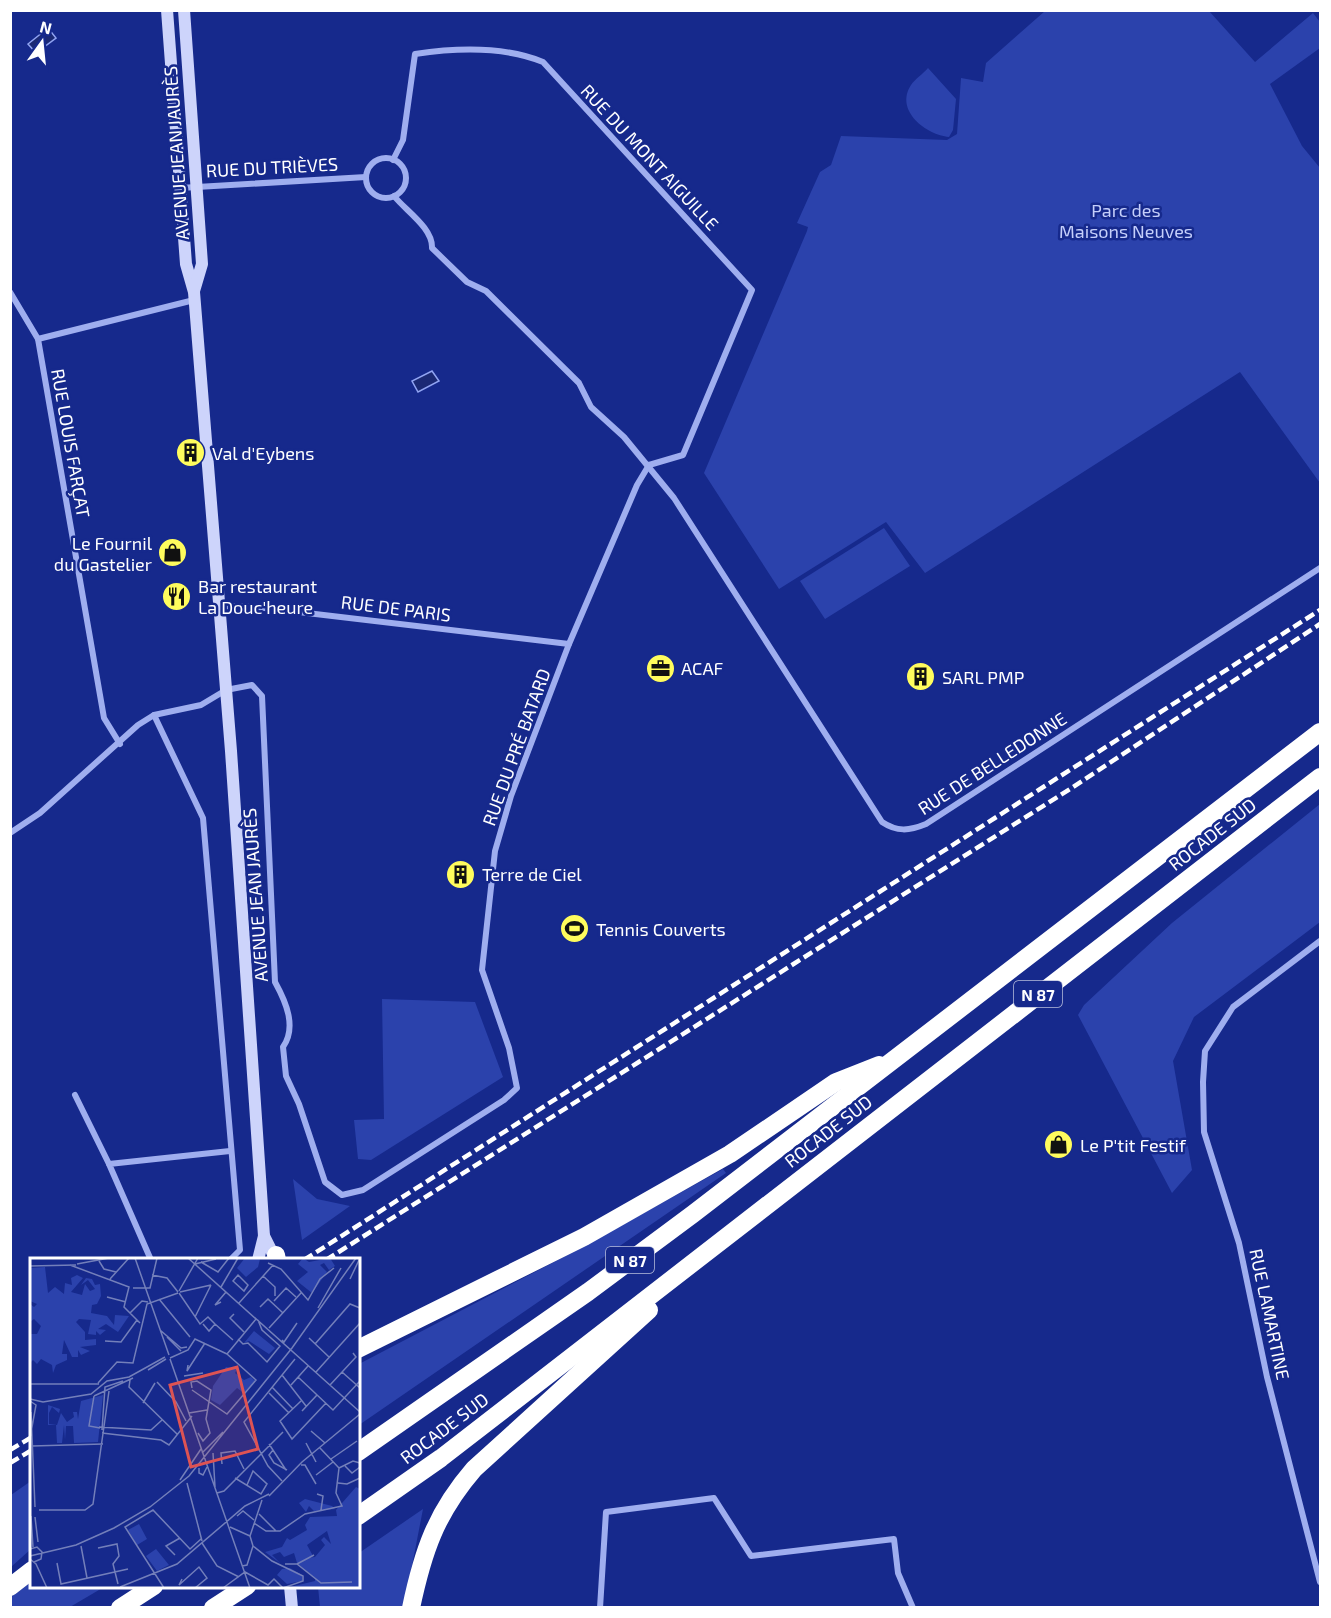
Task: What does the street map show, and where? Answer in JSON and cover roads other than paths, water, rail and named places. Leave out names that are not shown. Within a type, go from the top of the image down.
[{"type":"highway","name":"ROCADE SUD","points":[[360,1451],[588,1292],[1320,732]]},
{"type":"highway","name":"ROCADE SUD","points":[[360,1515],[441,1458],[1320,777]]},
{"type":"highway","points":[[360,1348],[585,1237],[730,1154],[836,1082],[895,1059]]},
{"type":"highway","points":[[411,1608],[431,1533],[454,1493],[474,1469],[757,1212]]},
{"type":"highway","points":[[360,1333],[399,1328]]},
{"type":"highway","points":[[10,1587],[30,1572]]},
{"type":"highway","points":[[120,1608],[152,1588]]},
{"type":"highway","points":[[213,1608],[245,1588]]},
{"type":"highway","points":[[232,1608],[260,1588]]},
{"type":"main road","name":"AVENUE JEAN JAURÈS","points":[[167,10],[179,188],[186,264],[194,296],[226,690],[264,1236],[277,1258]]},
{"type":"main road","name":"AVENUE JEAN JAURÈS","points":[[184,10],[202,264],[194,296]]},
{"type":"main road","points":[[258,1258],[264,1236]]},
{"type":"main road","points":[[290,1588],[292,1608]]},
{"type":"street","name":"RUE DU MONT AIGUILLE","points":[[393,160],[403,140],[415,54],[449,49],[525,54],[543,62],[752,290],[683,455],[649,465]]},
{"type":"street","points":[[387,158],[393,160],[403,167],[406,178],[403,189],[387,198],[375,194],[370,189],[366,177],[376,161],[387,158]]},
{"type":"street","name":"RUE DU TRIÈVES","points":[[179,188],[366,177]]},
{"type":"street","points":[[394,196],[406,212],[422,223],[432,240],[432,248],[467,282],[486,291],[579,383],[591,407],[624,437],[649,465]]},
{"type":"street","name":"RUE LOUIS FARÇAT","points":[[10,292],[38,339],[104,718],[120,744]]},
{"type":"street","points":[[38,339],[194,296]]},
{"type":"street","name":"RUE DE BELLEDONNE","points":[[649,465],[680,506],[882,822],[903,831],[913,830],[926,824],[1320,568]]},
{"type":"street","name":"RUE DU PRÉ BATARD","points":[[517,1088],[509,1048],[482,970],[495,851],[511,796],[568,644],[637,485],[649,465]]},
{"type":"street","name":"RUE DE PARIS","points":[[219,606],[256,607],[568,644]]},
{"type":"street","name":"AVENUE JEAN JAURÈS","points":[[226,690],[252,685],[262,696],[275,982],[288,1004],[290,1037],[283,1047],[286,1076],[299,1104],[325,1182],[342,1195],[363,1190],[504,1100],[517,1088]]},
{"type":"street","points":[[10,833],[40,813],[120,744],[138,725],[154,715],[201,705],[226,690]]},
{"type":"street","points":[[154,715],[203,818],[240,1250],[232,1258]]},
{"type":"street","name":"RUE LAMARTINE","points":[[1320,941],[1233,1007],[1205,1051],[1204,1132],[1239,1244],[1267,1377],[1320,1582]]},
{"type":"street","points":[[75,1095],[109,1164],[150,1258]]},
{"type":"street","points":[[109,1164],[230,1151]]},
{"type":"street","points":[[600,1608],[606,1512],[714,1498],[751,1556],[894,1539],[898,1573],[913,1608]]},
{"type":"railway","points":[[307,1258],[1320,610]]},
{"type":"railway","points":[[329,1258],[1070,789],[1320,624]]},
{"type":"railway","points":[[10,1450],[30,1438]]},
{"type":"railway","points":[[10,1463],[30,1451]]},
{"type":"place","name":"Val d'Eybens","points":[[191,453]]},
{"type":"place","name":"Le Fournil du Gastelier","points":[[173,553]]},
{"type":"place","name":"Bar restaurant La Douc'heure","points":[[177,596]]},
{"type":"place","name":"ACAF","points":[[660,668]]},
{"type":"place","name":"SARL PMP","points":[[921,677]]},
{"type":"place","name":"Terre de Ciel","points":[[461,874]]},
{"type":"place","name":"Tennis Couverts","points":[[575,929]]},
{"type":"place","name":"Le P'tit Festif","points":[[1059,1145]]},
{"type":"park label","name":"Parc des Maisons Neuves","points":[[1126,220]]}]
